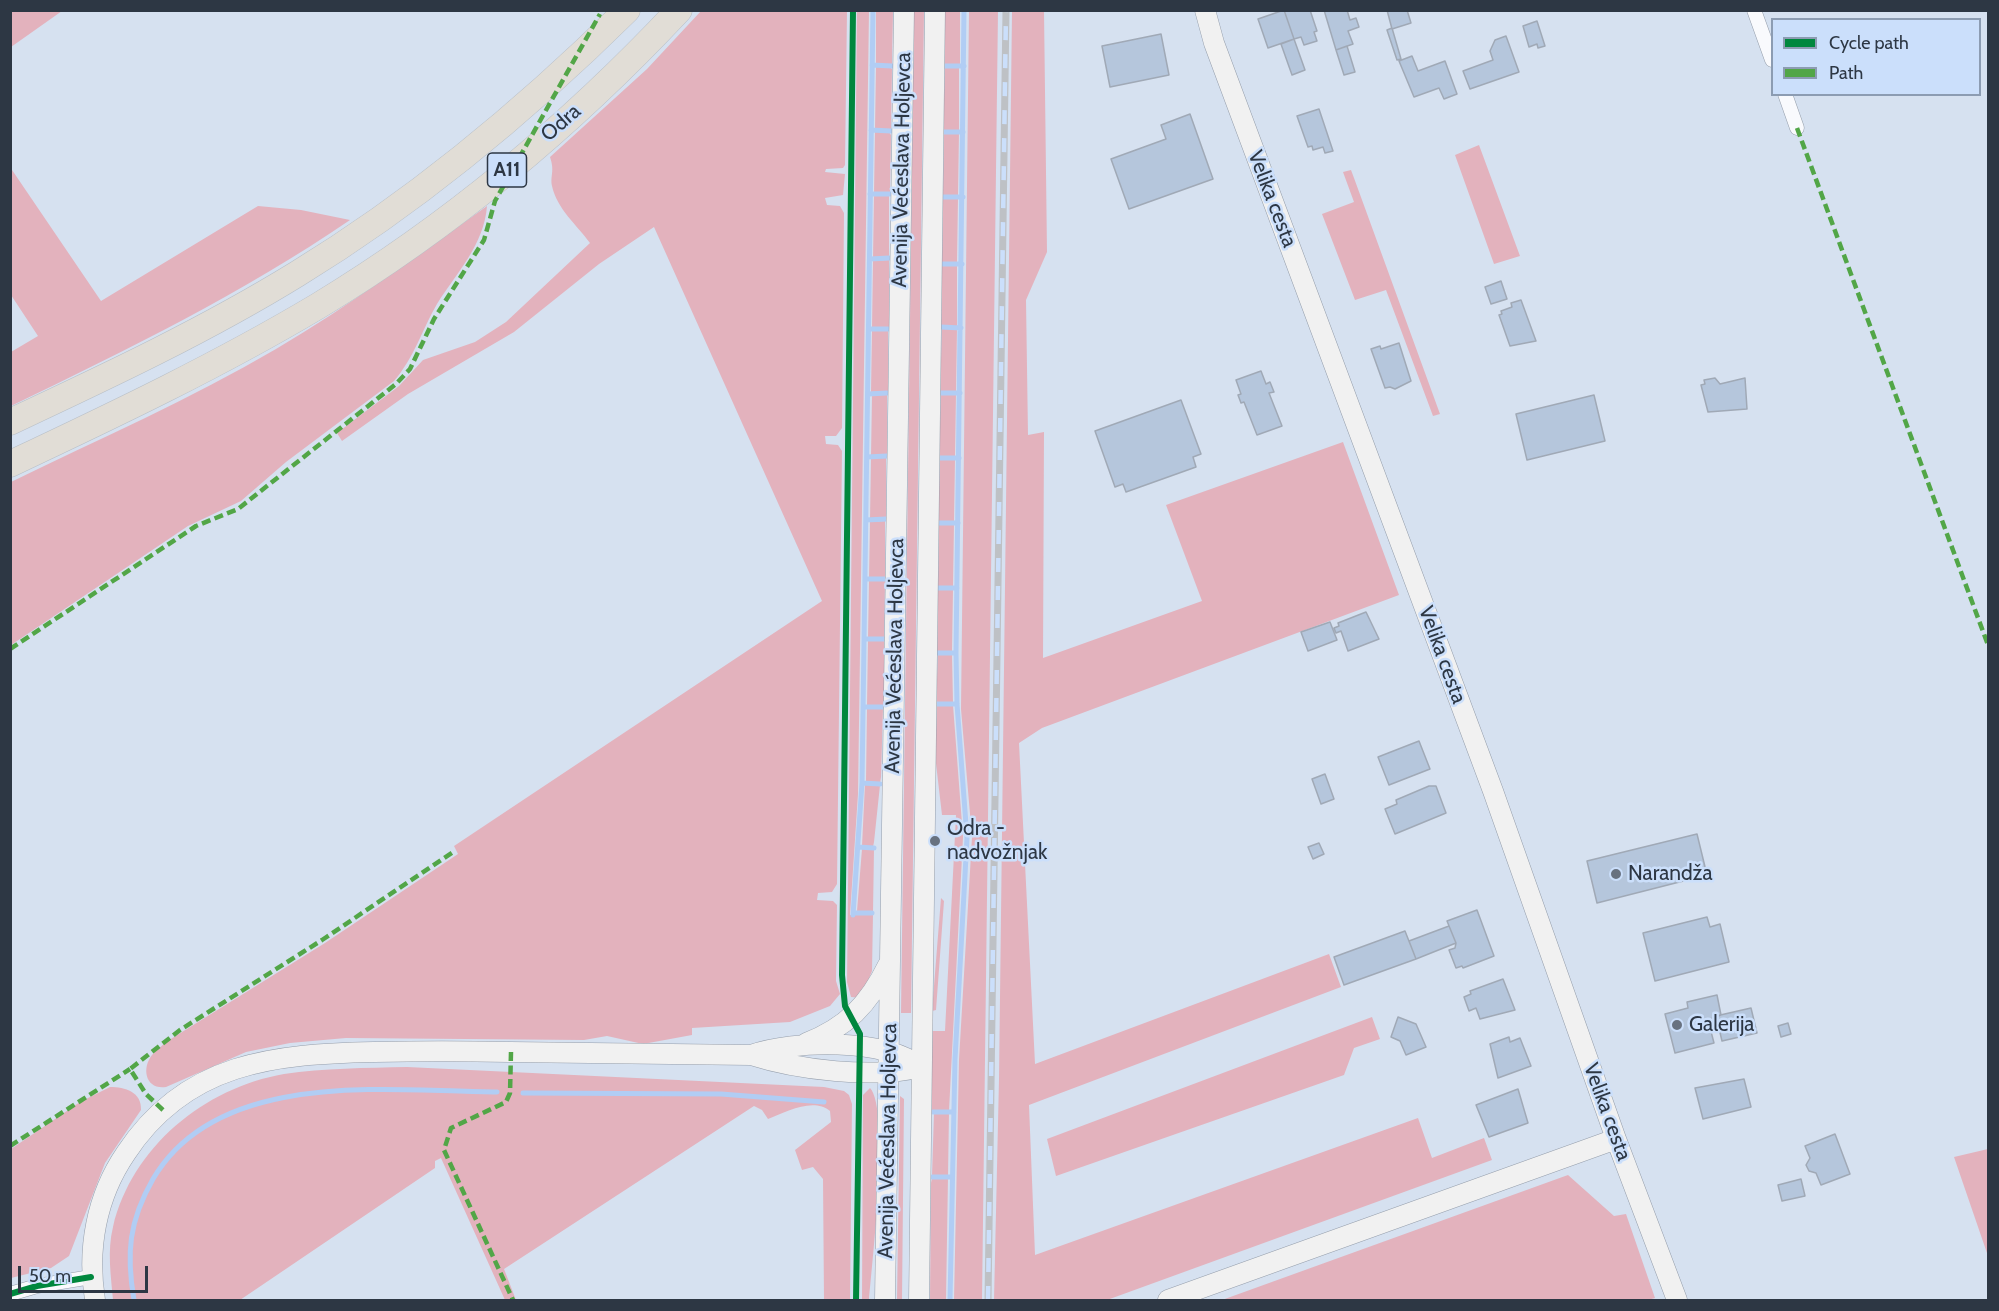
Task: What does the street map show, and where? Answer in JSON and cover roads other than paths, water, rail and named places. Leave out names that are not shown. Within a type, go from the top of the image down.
[{"type":"highway","points":[[599,38],[619,10]]},
{"type":"highway","name":"Odra","points":[[10,422],[95,382],[297,274],[392,210],[518,113],[627,10]]},
{"type":"highway","name":"Odra","points":[[10,464],[130,407],[316,307],[376,269],[474,197],[591,98],[679,10]]},
{"type":"main road","name":"Avenija Većeslava Holjevca","points":[[885,1300],[904,10]]},
{"type":"main road","name":"Avenija Većeslava Holjevca","points":[[919,1300],[935,10]]},
{"type":"main road","name":"Velika cesta","points":[[1205,10],[1214,43],[1493,791],[1616,1139],[1677,1300]]},
{"type":"main road","points":[[800,1045],[820,1038],[852,1018],[877,987],[890,960]]},
{"type":"main road","points":[[751,1055],[779,1046],[800,1045],[889,1051],[906,1056],[921,1067]]},
{"type":"main road","points":[[95,1300],[91,1277],[92,1243],[104,1194],[119,1162],[135,1138],[179,1096],[234,1070],[263,1060],[304,1054],[445,1051],[751,1055],[798,1066],[889,1072],[921,1067]]},
{"type":"main road","points":[[1168,1300],[1616,1139]]},
{"type":"street","points":[[1754,10],[1771,55]]},
{"type":"street","points":[[1786,96],[1797,128]]},
{"type":"street","points":[[10,1294],[37,1286],[91,1277]]},
{"type":"waterway","points":[[853,915],[862,783],[873,10]]},
{"type":"waterway","points":[[950,1300],[955,1059],[967,838],[957,704],[956,653],[964,10]]},
{"type":"waterway","points":[[872,65],[892,66]]},
{"type":"waterway","points":[[945,66],[964,66]]},
{"type":"waterway","points":[[871,130],[891,131]]},
{"type":"waterway","points":[[944,132],[963,132]]},
{"type":"waterway","points":[[870,194],[890,194]]},
{"type":"waterway","points":[[943,197],[963,197]]},
{"type":"waterway","points":[[870,259],[889,258]]},
{"type":"waterway","points":[[942,264],[962,264]]},
{"type":"waterway","points":[[941,327],[961,328]]},
{"type":"waterway","points":[[869,329],[888,329]]},
{"type":"waterway","points":[[868,394],[887,393]]},
{"type":"waterway","points":[[941,393],[960,393]]},
{"type":"waterway","points":[[867,457],[887,456]]},
{"type":"waterway","points":[[940,458],[959,458]]},
{"type":"waterway","points":[[866,520],[886,519]]},
{"type":"waterway","points":[[939,523],[958,523]]},
{"type":"waterway","points":[[866,579],[885,579]]},
{"type":"waterway","points":[[938,588],[957,588]]},
{"type":"waterway","points":[[864,639],[884,639]]},
{"type":"waterway","points":[[937,653],[956,653]]},
{"type":"waterway","points":[[937,704],[957,704]]},
{"type":"waterway","points":[[863,707],[883,707]]},
{"type":"waterway","points":[[862,783],[880,784]]},
{"type":"waterway","points":[[858,847],[874,848]]},
{"type":"waterway","points":[[854,913],[872,913]]},
{"type":"waterway","points":[[134,1300],[130,1252],[134,1223],[145,1194],[153,1179],[182,1143],[219,1118],[262,1102],[309,1094],[358,1090],[497,1092]]},
{"type":"waterway","points":[[523,1093],[721,1094],[824,1102]]},
{"type":"waterway","points":[[933,1112],[954,1112]]},
{"type":"waterway","points":[[932,1177],[952,1177]]},
{"type":"railway","points":[[988,1300],[1006,10]]},
{"type":"place","name":"Odra - nadvožnjak","points":[[935,841]]},
{"type":"place","name":"Narandža","points":[[1616,874]]},
{"type":"place","name":"Galerija","points":[[1677,1025]]}]
